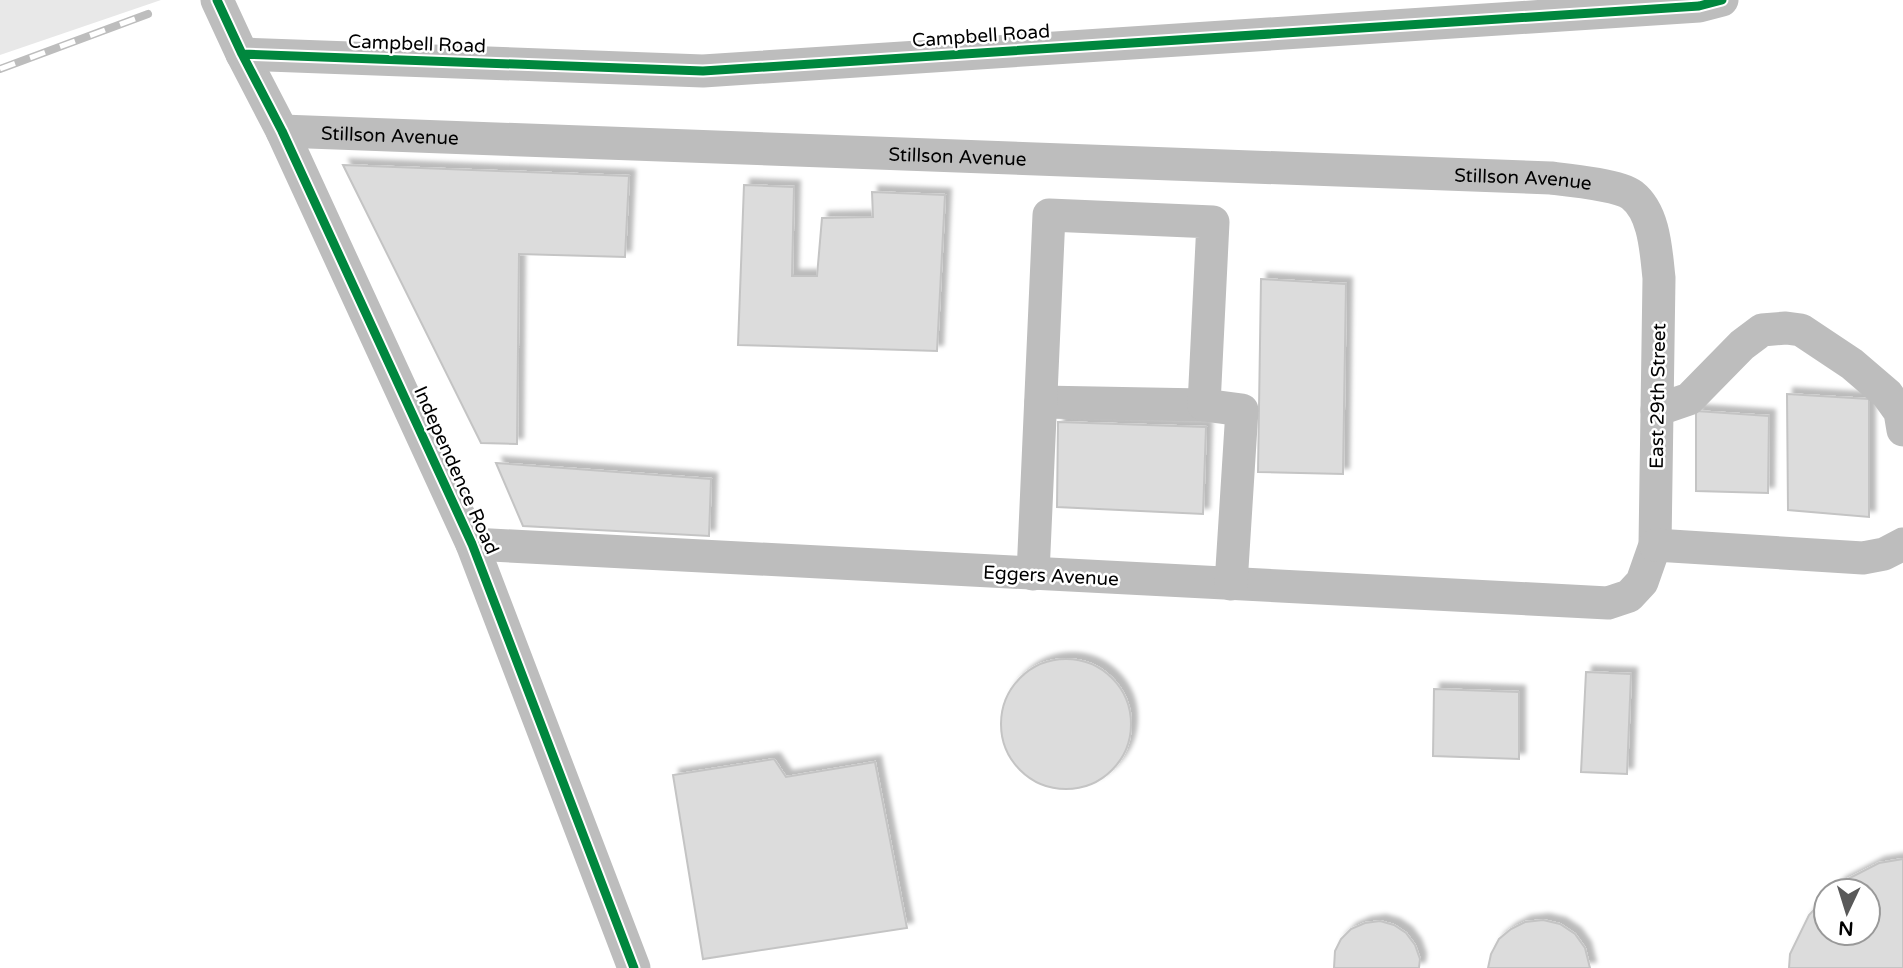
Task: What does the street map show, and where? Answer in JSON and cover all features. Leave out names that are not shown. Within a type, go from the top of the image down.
[{"type":"street","name":"Campbell Road","points":[[242,54],[703,71],[1699,6],[1722,0]]},
{"type":"street","name":"Independence Road","points":[[219,5],[282,131],[472,544],[634,968]]},
{"type":"street","name":"Stillson Avenue","points":[[282,131],[1551,178],[1593,183],[1631,194]]},
{"type":"street","name":"East 29th Street","points":[[1629,596],[1642,582],[1655,545],[1659,278],[1655,243],[1646,214],[1631,194]]},
{"type":"street","points":[[1033,574],[1049,215],[1213,222],[1204,405]]},
{"type":"street","points":[[1657,410],[1689,399],[1742,345],[1762,330],[1786,328],[1801,330],[1852,364],[1887,394],[1900,412],[1903,430]]},
{"type":"street","points":[[1041,402],[1204,405],[1242,410],[1231,584]]},
{"type":"street","name":"Eggers Avenue","points":[[472,544],[1583,603],[1608,603],[1629,596]]},
{"type":"street","points":[[1655,545],[1863,558],[1884,554],[1903,544]]},
{"type":"shaded area","points":[[0,0],[161,0],[0,55]]},
{"type":"building","points":[[343,165],[629,176],[625,257],[519,254],[517,444],[481,443]]},
{"type":"building","points":[[744,185],[794,187],[792,276],[817,276],[822,218],[873,217],[872,192],[945,195],[937,351],[738,345]]},
{"type":"building","points":[[1261,279],[1346,284],[1343,474],[1258,472]]},
{"type":"building","points":[[1787,394],[1869,399],[1869,517],[1788,510]]},
{"type":"building","points":[[1696,411],[1769,416],[1768,493],[1696,491]]},
{"type":"building","points":[[1058,422],[1206,427],[1203,514],[1057,507]]},
{"type":"building","points":[[496,463],[711,479],[709,536],[523,526]]},
{"type":"building","points":[[1066,659],[1091,664],[1112,678],[1126,699],[1131,724],[1126,749],[1112,770],[1091,784],[1066,789],[1041,784],[1020,770],[1006,749],[1001,724],[1006,699],[1020,678],[1041,664]]},
{"type":"building","points":[[1586,672],[1631,674],[1627,774],[1581,772]]},
{"type":"building","points":[[1434,689],[1519,692],[1519,759],[1433,756]]},
{"type":"building","points":[[774,759],[786,777],[875,762],[907,928],[703,959],[673,775]]},
{"type":"building","points":[[1903,859],[1903,968],[1789,968],[1790,954],[1812,912],[1812,947],[1882,947],[1882,877],[1852,877],[1879,863]]},
{"type":"building","points":[[1543,920],[1560,924],[1575,934],[1585,948],[1590,968],[1488,968],[1491,954],[1499,939],[1525,922]]},
{"type":"building","points":[[1380,921],[1394,925],[1406,933],[1415,945],[1420,959],[1419,968],[1334,968],[1335,951],[1341,939],[1351,929]]},
{"type":"railway","points":[[0,69],[148,14]]},
{"type":"cycle path","points":[[217,0],[282,131],[472,544],[634,968]]},
{"type":"cycle path","points":[[242,54],[703,71],[1699,6],[1722,0]]}]
